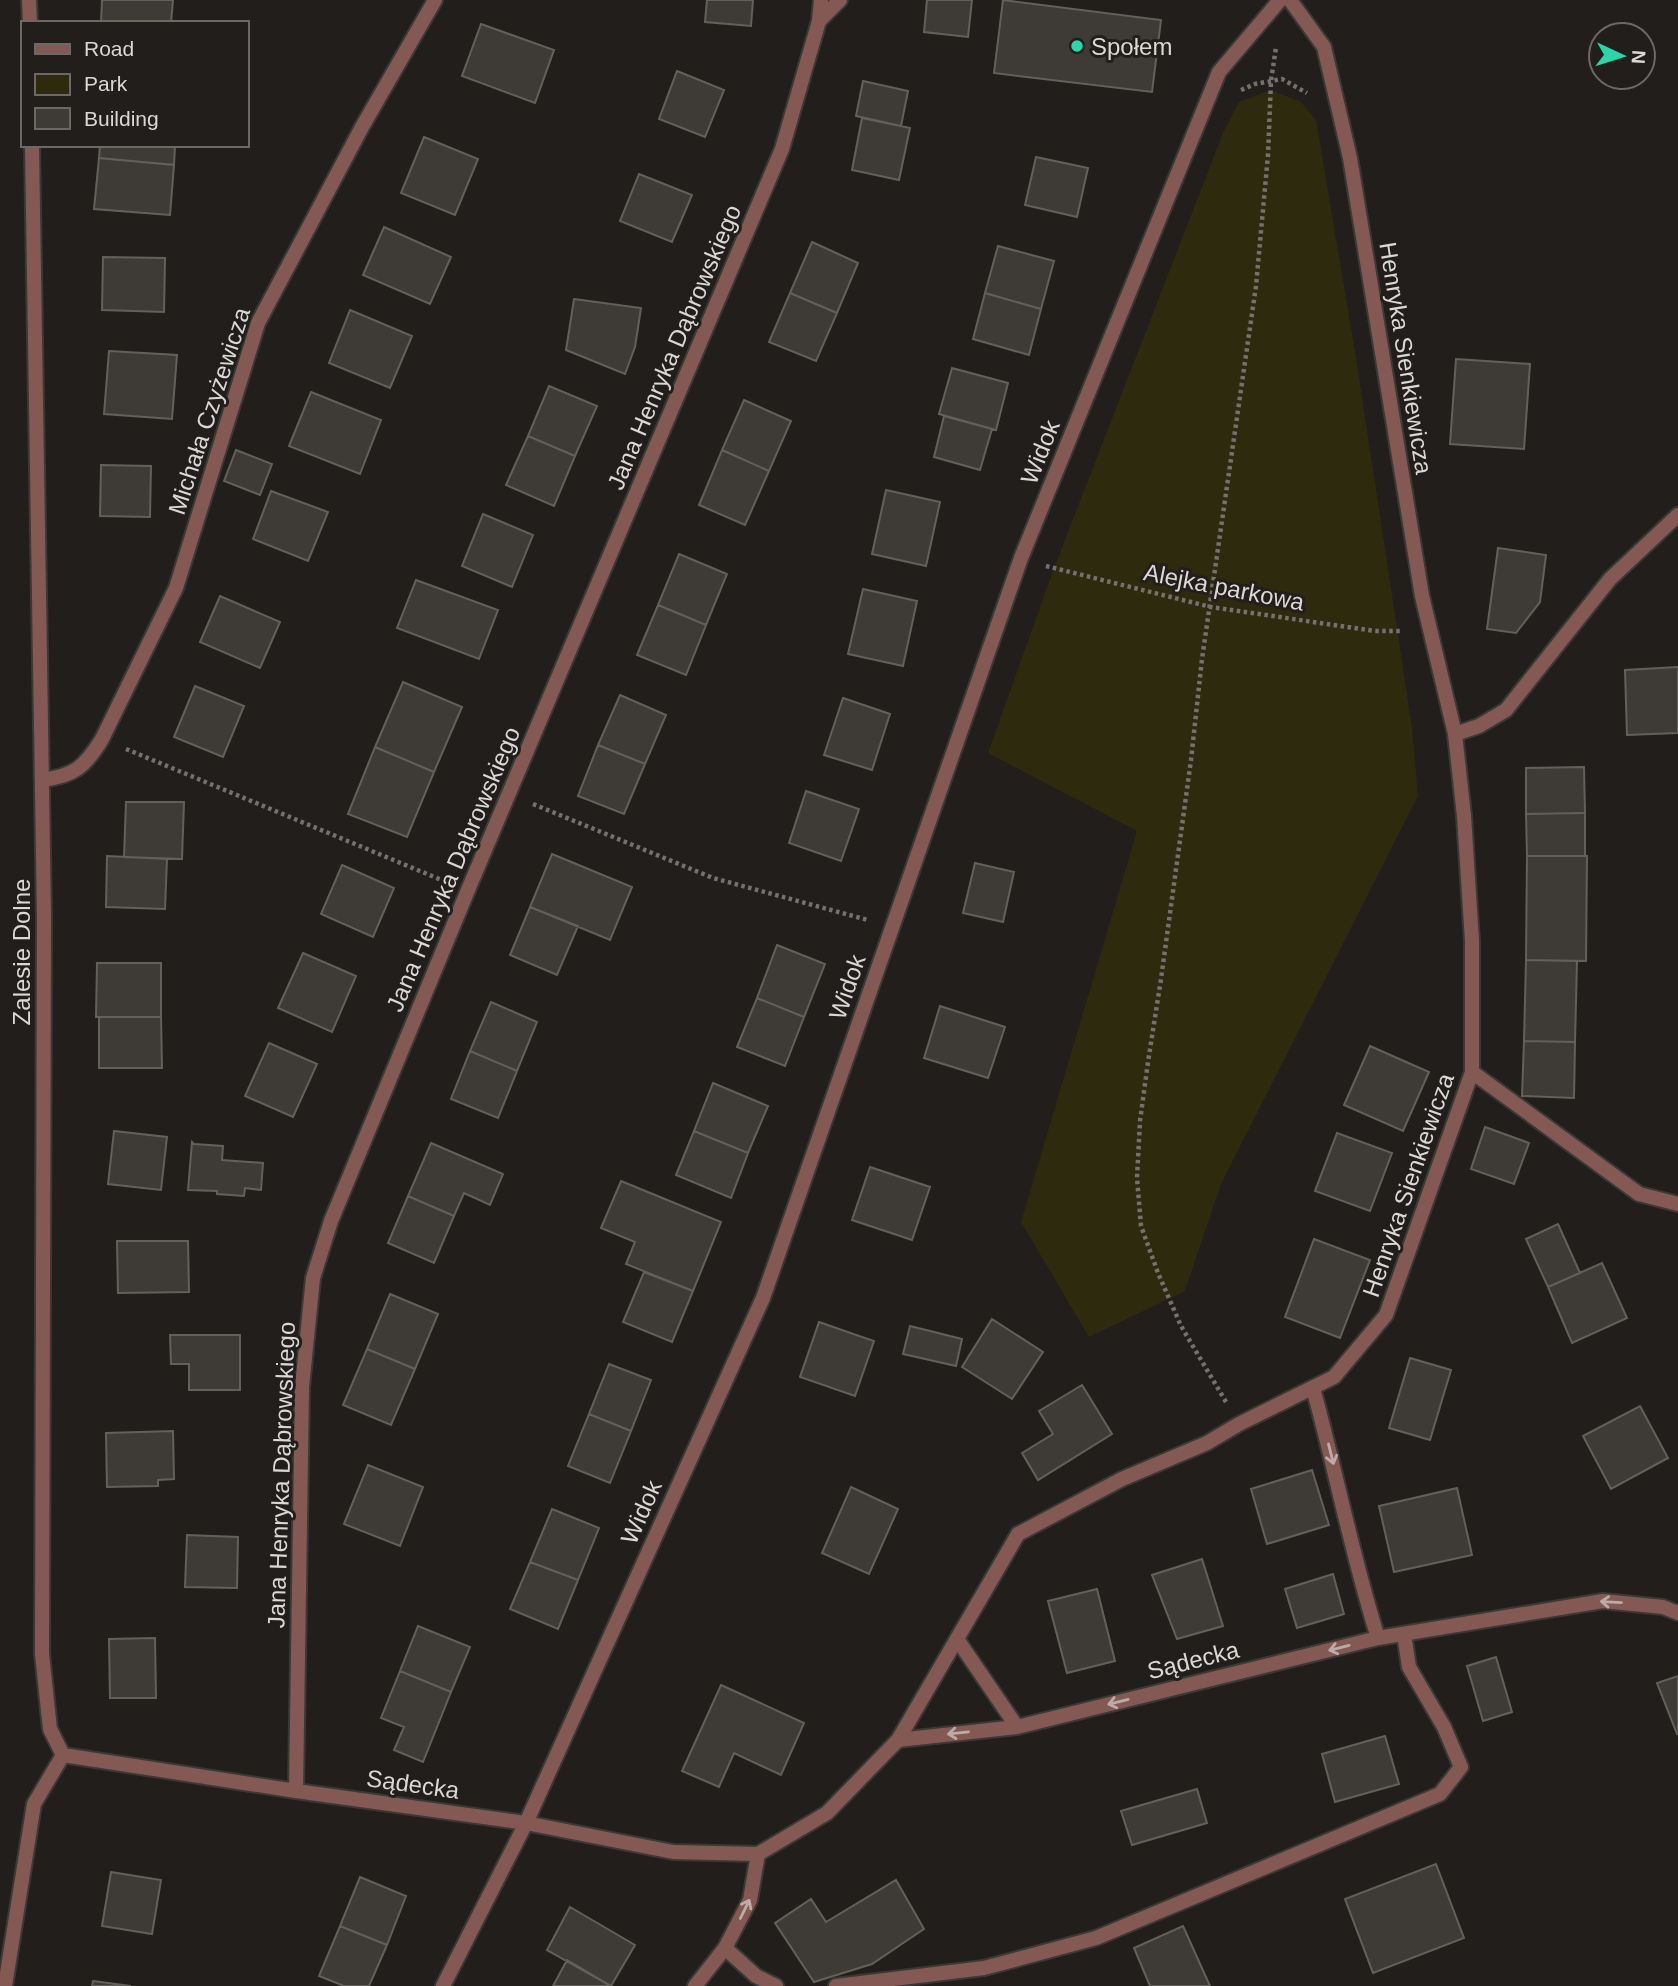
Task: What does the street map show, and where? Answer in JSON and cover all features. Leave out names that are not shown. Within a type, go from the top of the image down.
[{"type":"street","points":[[29,0],[30,21]]},
{"type":"street","name":"Michała Czyżewicza","points":[[42,780],[63,777],[89,760],[102,739],[176,588],[258,323],[362,127],[435,0]]},
{"type":"street","name":"Jana Henryka Dąbrowskiego","points":[[296,1791],[302,1387],[313,1278],[331,1221],[468,890],[782,149],[819,21],[821,0]]},
{"type":"street","points":[[819,21],[840,0]]},
{"type":"street","name":"Widok","points":[[443,1986],[526,1823],[763,1298],[1021,558],[1219,72],[1280,0]]},
{"type":"street","name":"Henryka Sienkiewicza","points":[[898,1740],[1017,1534],[1122,1479],[1207,1443],[1239,1424],[1334,1377],[1386,1315],[1472,1072],[1472,942],[1455,734],[1422,596],[1350,158],[1324,47],[1290,0]]},
{"type":"street","name":"Zalesie Dolne","points":[[32,147],[44,918],[42,1654],[50,1728],[63,1755]]},
{"type":"street","points":[[1455,734],[1479,726],[1506,710],[1609,579],[1678,515]]},
{"type":"street","points":[[1472,1072],[1639,1194],[1678,1204]]},
{"type":"street","points":[[1313,1388],[1365,1598],[1378,1638]]},
{"type":"street","name":"Sądecka","points":[[898,1740],[1017,1727],[1378,1638],[1603,1601],[1663,1607],[1678,1613]]},
{"type":"street","points":[[836,1986],[984,1968],[1096,1938],[1440,1794],[1461,1767],[1444,1727],[1409,1667],[1404,1634]]},
{"type":"street","points":[[957,1639],[1017,1727]]},
{"type":"street","points":[[695,1986],[725,1948],[750,1900],[758,1854],[827,1813],[898,1740]]},
{"type":"street","points":[[5,1986],[34,1804],[63,1755]]},
{"type":"street","name":"Sądecka","points":[[63,1755],[526,1823],[673,1852],[758,1854]]},
{"type":"street","points":[[725,1948],[756,1976],[776,1986]]},
{"type":"path","points":[[1239,1424],[1181,1325],[1157,1273],[1141,1226],[1137,1178],[1147,1062],[1163,966],[1202,659],[1212,607],[1256,286],[1268,155],[1271,81],[1278,40]]},
{"type":"path","points":[[1233,93],[1255,84],[1282,79],[1311,95]]},
{"type":"path","points":[[1041,579],[1046,565]]},
{"type":"path","name":"Alejka parkowa","points":[[1054,568],[1212,607],[1375,631],[1413,630]]},
{"type":"path","points":[[102,739],[468,890]]},
{"type":"path","points":[[510,794],[713,878],[893,926]]},
{"type":"green space","points":[[1271,90],[1301,102],[1316,120],[1355,351],[1412,727],[1418,796],[1221,1184],[1185,1291],[1089,1337],[1021,1222],[1137,831],[988,753],[1054,568],[1223,133],[1239,102]]},
{"type":"building","points":[[102,0],[173,0],[171,21],[101,21]]},
{"type":"building","points":[[707,0],[753,0],[751,26],[705,22]]},
{"type":"building","points":[[927,0],[972,0],[968,37],[924,32]]},
{"type":"building","name":"Społem","points":[[1003,0],[1161,20],[1152,92],[994,73]]},
{"type":"building","points":[[481,24],[554,50],[535,103],[462,76]]},
{"type":"building","points":[[677,71],[724,90],[705,137],[659,119]]},
{"type":"building","points":[[863,81],[908,91],[901,126],[856,116]]},
{"type":"building","points":[[862,118],[910,128],[899,180],[852,170]]},
{"type":"building","points":[[424,137],[478,159],[455,215],[401,193]]},
{"type":"building","points":[[100,147],[175,147],[174,165],[99,158]]},
{"type":"building","points":[[1036,157],[1088,168],[1077,217],[1025,205]]},
{"type":"building","points":[[99,158],[174,165],[170,215],[94,209]]},
{"type":"building","points":[[639,174],[692,195],[672,242],[620,221]]},
{"type":"building","points":[[384,227],[451,257],[430,304],[363,275]]},
{"type":"building","points":[[812,242],[858,263],[837,313],[790,293]]},
{"type":"building","points":[[998,246],[1054,261],[1041,309],[985,293]]},
{"type":"building","points":[[103,257],[165,258],[164,312],[102,310]]},
{"type":"building","points":[[790,293],[837,313],[816,361],[769,342]]},
{"type":"building","points":[[985,293],[1041,309],[1029,355],[973,339]]},
{"type":"building","points":[[574,299],[641,308],[635,347],[625,374],[566,350]]},
{"type":"building","points":[[350,310],[412,336],[390,388],[329,363]]},
{"type":"building","points":[[109,351],[177,355],[172,419],[104,414]]},
{"type":"building","points":[[1456,359],[1530,364],[1524,449],[1450,444]]},
{"type":"building","points":[[952,368],[1008,383],[996,430],[939,414]]},
{"type":"building","points":[[549,386],[597,406],[575,456],[528,436]]},
{"type":"building","points":[[311,392],[381,420],[360,474],[289,446]]},
{"type":"building","points":[[744,400],[791,421],[769,471],[722,450]]},
{"type":"building","points":[[944,416],[992,429],[980,470],[934,457]]},
{"type":"building","points":[[528,436],[575,456],[554,506],[506,485]]},
{"type":"building","points":[[236,450],[272,464],[260,495],[224,481]]},
{"type":"building","points":[[722,450],[769,471],[745,525],[699,505]]},
{"type":"building","points":[[101,465],[151,466],[150,517],[100,516]]},
{"type":"building","points":[[886,490],[940,502],[926,566],[872,554]]},
{"type":"building","points":[[271,491],[328,512],[308,561],[253,539]]},
{"type":"building","points":[[483,514],[533,535],[512,587],[462,566]]},
{"type":"building","points":[[1498,548],[1546,555],[1540,602],[1516,633],[1487,629]]},
{"type":"building","points":[[679,554],[727,574],[706,625],[658,605]]},
{"type":"building","points":[[416,580],[498,610],[479,659],[397,628]]},
{"type":"building","points":[[863,589],[917,601],[903,666],[848,654]]},
{"type":"building","points":[[220,596],[280,622],[260,668],[200,642]]},
{"type":"building","points":[[658,605],[706,625],[686,675],[637,655]]},
{"type":"building","points":[[1678,667],[1678,733],[1627,735],[1625,670]]},
{"type":"building","points":[[403,682],[462,707],[434,772],[375,747]]},
{"type":"building","points":[[195,686],[244,706],[223,757],[174,737]]},
{"type":"building","points":[[620,695],[666,715],[645,764],[598,745]]},
{"type":"building","points":[[843,698],[890,714],[872,770],[824,755]]},
{"type":"building","points":[[598,745],[645,764],[624,814],[578,796]]},
{"type":"building","points":[[375,747],[434,772],[407,837],[348,814]]},
{"type":"building","points":[[1584,767],[1585,813],[1526,814],[1526,768]]},
{"type":"building","points":[[806,791],[859,809],[841,861],[789,843]]},
{"type":"building","points":[[126,802],[184,802],[182,859],[124,857]]},
{"type":"building","points":[[1585,813],[1585,856],[1527,856],[1526,814]]},
{"type":"building","points":[[552,854],[632,887],[610,940],[530,907]]},
{"type":"building","points":[[107,856],[167,859],[165,909],[106,907]]},
{"type":"building","points":[[1527,856],[1587,856],[1586,961],[1526,960]]},
{"type":"building","points":[[975,863],[1014,872],[1003,922],[963,913]]},
{"type":"building","points":[[342,865],[394,888],[373,937],[321,914]]},
{"type":"building","points":[[530,907],[578,926],[557,975],[510,955]]},
{"type":"building","points":[[777,945],[825,964],[804,1017],[757,998]]},
{"type":"building","points":[[303,953],[356,976],[332,1032],[278,1008]]},
{"type":"building","points":[[1526,960],[1577,961],[1575,1042],[1524,1041]]},
{"type":"building","points":[[97,963],[161,963],[161,1017],[96,1017]]},
{"type":"building","points":[[757,998],[804,1017],[785,1066],[737,1047]]},
{"type":"building","points":[[491,1002],[537,1022],[517,1071],[470,1051]]},
{"type":"building","points":[[940,1006],[1005,1027],[988,1078],[924,1058]]},
{"type":"building","points":[[99,1017],[161,1017],[162,1068],[99,1068]]},
{"type":"building","points":[[1524,1041],[1575,1042],[1574,1098],[1522,1096]]},
{"type":"building","points":[[269,1043],[317,1064],[293,1117],[245,1096]]},
{"type":"building","points":[[1370,1046],[1429,1072],[1403,1131],[1344,1105]]},
{"type":"building","points":[[470,1051],[517,1071],[498,1118],[451,1099]]},
{"type":"building","points":[[713,1083],[768,1106],[748,1153],[694,1131]]},
{"type":"building","points":[[1485,1127],[1529,1143],[1514,1184],[1471,1169]]},
{"type":"building","points":[[114,1131],[167,1137],[161,1190],[108,1184]]},
{"type":"building","points":[[694,1131],[748,1153],[731,1198],[676,1175]]},
{"type":"building","points":[[1337,1133],[1392,1153],[1370,1211],[1315,1191]]},
{"type":"building","points":[[192,1142],[223,1146],[222,1160],[263,1163],[261,1190],[245,1188],[244,1196],[188,1190]]},
{"type":"building","points":[[431,1143],[503,1174],[490,1205],[464,1193],[454,1216],[408,1196]]},
{"type":"building","points":[[870,1167],[930,1187],[912,1240],[852,1220]]},
{"type":"building","points":[[621,1181],[721,1222],[693,1291],[626,1264],[635,1242],[601,1228]]},
{"type":"building","points":[[408,1196],[454,1216],[434,1263],[388,1243]]},
{"type":"building","points":[[1558,1224],[1580,1273],[1548,1287],[1526,1239]]},
{"type":"building","points":[[1314,1239],[1370,1260],[1340,1338],[1285,1317]]},
{"type":"building","points":[[117,1241],[188,1241],[189,1292],[118,1293]]},
{"type":"building","points":[[1602,1263],[1627,1318],[1572,1343],[1548,1287]]},
{"type":"building","points":[[644,1272],[693,1291],[672,1342],[623,1322]]},
{"type":"building","points":[[390,1294],[438,1314],[415,1369],[367,1349]]},
{"type":"building","points":[[992,1319],[1043,1352],[1012,1399],[962,1367]]},
{"type":"building","points":[[819,1322],[874,1341],[855,1396],[800,1377]]},
{"type":"building","points":[[910,1326],[962,1339],[956,1366],[903,1354]]},
{"type":"building","points":[[170,1335],[240,1335],[240,1390],[189,1390],[189,1364],[171,1364]]},
{"type":"building","points":[[367,1349],[415,1369],[391,1425],[343,1405]]},
{"type":"building","points":[[1410,1358],[1451,1370],[1430,1440],[1389,1428]]},
{"type":"building","points":[[609,1364],[651,1380],[631,1431],[589,1414]]},
{"type":"building","points":[[1082,1385],[1112,1434],[1038,1480],[1022,1453],[1053,1434],[1039,1411]]},
{"type":"building","points":[[1640,1406],[1668,1458],[1611,1489],[1583,1436]]},
{"type":"building","points":[[589,1414],[631,1431],[610,1483],[568,1466]]},
{"type":"building","points":[[173,1431],[174,1479],[158,1480],[158,1486],[107,1487],[106,1433]]},
{"type":"building","points":[[368,1465],[423,1487],[400,1546],[344,1524]]},
{"type":"building","points":[[1312,1470],[1329,1525],[1267,1544],[1251,1489]]},
{"type":"building","points":[[851,1487],[898,1509],[869,1574],[822,1553]]},
{"type":"building","points":[[1457,1488],[1472,1555],[1394,1572],[1379,1506]]},
{"type":"building","points":[[552,1509],[599,1528],[578,1580],[530,1562]]},
{"type":"building","points":[[187,1535],[238,1537],[237,1588],[185,1587]]},
{"type":"building","points":[[1202,1559],[1223,1626],[1177,1639],[1152,1575]]},
{"type":"building","points":[[530,1562],[578,1580],[558,1629],[510,1609]]},
{"type":"building","points":[[1333,1574],[1344,1614],[1297,1628],[1285,1589]]},
{"type":"building","points":[[1097,1589],[1115,1661],[1067,1673],[1048,1601]]},
{"type":"building","points":[[418,1626],[470,1647],[451,1692],[400,1671]]},
{"type":"building","points":[[155,1638],[156,1698],[110,1698],[109,1639]]},
{"type":"building","points":[[1496,1657],[1512,1712],[1483,1721],[1467,1666]]},
{"type":"building","points":[[400,1671],[451,1692],[423,1762],[394,1750],[404,1727],[381,1718]]},
{"type":"building","points":[[1678,1676],[1678,1734],[1677,1734],[1657,1683]]},
{"type":"building","points":[[721,1685],[804,1723],[781,1775],[734,1753],[719,1787],[682,1771]]},
{"type":"building","points":[[1385,1736],[1399,1784],[1335,1802],[1322,1754]]},
{"type":"building","points":[[1197,1789],[1207,1823],[1132,1845],[1121,1811]]},
{"type":"building","points":[[1436,1864],[1464,1938],[1373,1973],[1345,1899]]},
{"type":"building","points":[[111,1872],[161,1880],[152,1934],[102,1926]]},
{"type":"building","points":[[360,1877],[406,1896],[387,1945],[340,1926]]},
{"type":"building","points":[[896,1880],[924,1929],[872,1964],[814,1982],[775,1923],[811,1899],[826,1922]]},
{"type":"building","points":[[570,1907],[635,1945],[611,1986],[547,1950]]},
{"type":"building","points":[[340,1926],[387,1945],[369,1986],[344,1986],[319,1976]]},
{"type":"building","points":[[1183,1926],[1210,1986],[1150,1986],[1134,1948]]},
{"type":"building","points":[[567,1960],[611,1986],[553,1986]]},
{"type":"building","points":[[93,1981],[131,1986],[92,1986]]},
{"type":"place","name":"Społem","points":[[1077,46]]}]
